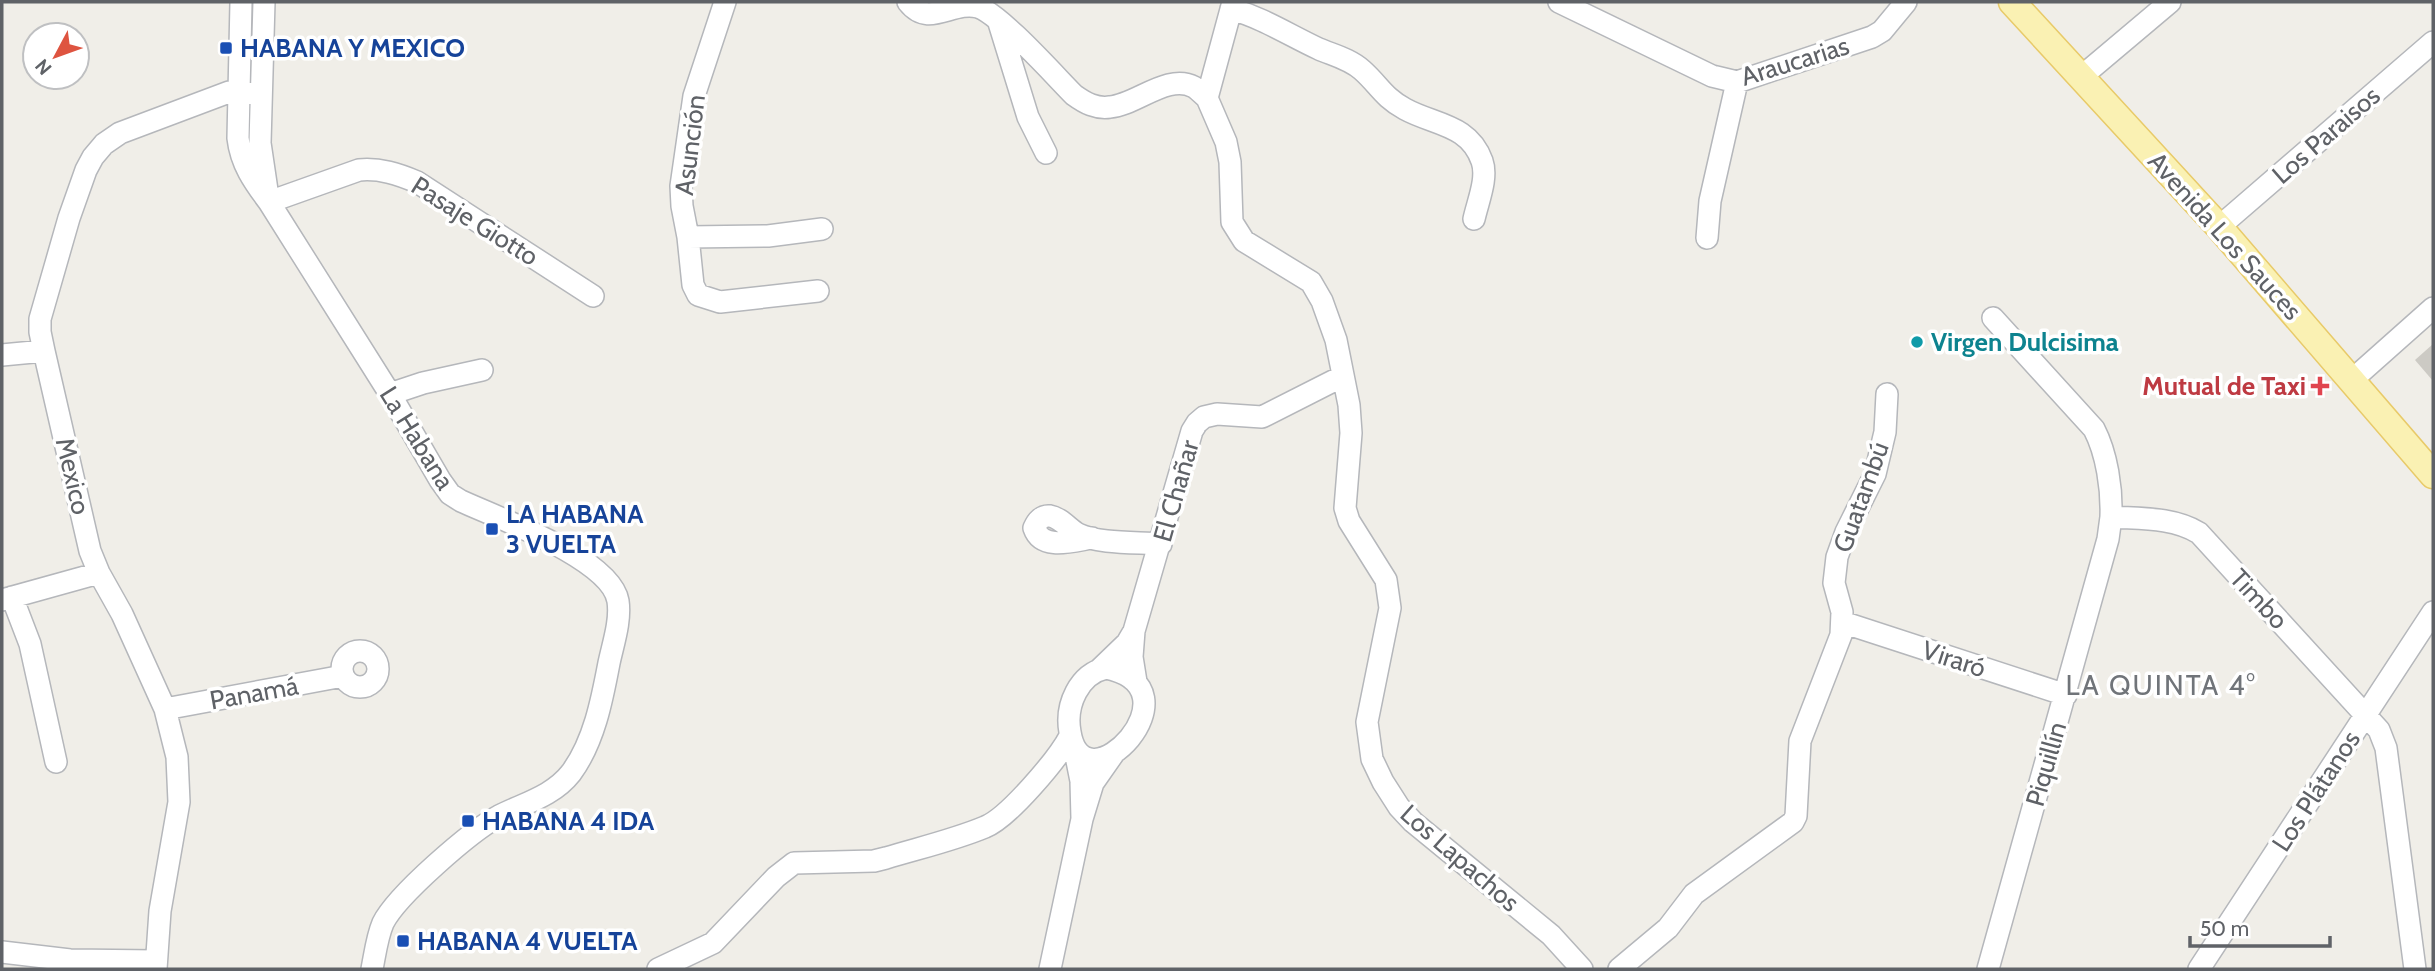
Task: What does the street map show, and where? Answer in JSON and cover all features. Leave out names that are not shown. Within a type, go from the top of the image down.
[{"type":"main road","name":"Avenida Los Sauces","points":[[2012,2],[2219,227],[2433,475]]},
{"type":"street","name":"La Habana","points":[[241,2],[237,138],[239,152],[248,174],[270,202],[450,494],[576,554],[597,570],[610,584],[617,598],[618,614],[603,695],[592,732],[572,772],[553,790],[481,828],[407,891],[382,925],[372,969]]},
{"type":"street","points":[[264,2],[260,144],[270,202]]},
{"type":"street","name":"Asunción","points":[[726,2],[694,96],[681,186],[693,285],[698,295],[720,302],[818,291]]},
{"type":"street","points":[[908,2],[916,12],[924,14],[974,5],[983,9],[999,21],[1074,95],[1086,103],[1112,107],[1171,85],[1194,87],[1207,98],[1232,5],[1349,61],[1362,70],[1390,100],[1426,119],[1454,127],[1465,136],[1482,161],[1484,178],[1474,219]]},
{"type":"street","name":"Araucarias","points":[[1559,2],[1712,76],[1737,82],[1872,37],[1882,31],[1906,2]]},
{"type":"street","points":[[2081,77],[2170,2]]},
{"type":"street","points":[[999,21],[1028,117],[1046,153]]},
{"type":"street","name":"Los Paraisos","points":[[2219,227],[2433,42]]},
{"type":"street","points":[[1707,238],[1710,201],[1737,82]]},
{"type":"street","name":"Mexico","points":[[156,965],[160,911],[180,794],[177,757],[165,709],[90,551],[44,351],[40,319],[69,218],[93,157],[104,144],[120,133],[229,92],[261,94]]},
{"type":"street","name":"Los Lapachos","points":[[1207,98],[1219,124],[1230,162],[1232,222],[1236,232],[1244,241],[1311,282],[1322,301],[1333,331],[1349,405],[1351,433],[1345,508],[1349,521],[1386,580],[1390,593],[1390,608],[1367,722],[1372,759],[1399,807],[1413,822],[1551,935],[1582,969]]},
{"type":"street","name":"Pasaje Giotto","points":[[270,202],[359,170],[393,172],[417,182],[593,296]]},
{"type":"street","points":[[688,237],[768,236],[822,229]]},
{"type":"street","points":[[2352,380],[2433,308]]},
{"type":"street","points":[[1993,318],[2095,429],[2102,444],[2112,504],[2111,517]]},
{"type":"street","points":[[2,355],[44,351]]},
{"type":"street","points":[[390,394],[423,383],[482,370]]},
{"type":"street","name":"El Chañar","points":[[1100,669],[1127,643],[1133,631],[1161,544],[1192,431],[1197,423],[1217,414],[1262,417],[1343,376]]},
{"type":"street","name":"Guatambú","points":[[1619,969],[1668,928],[1694,894],[1793,822],[1796,816],[1800,741],[1837,650],[1842,622],[1834,583],[1838,557],[1846,532],[1875,474],[1885,432],[1887,394]]},
{"type":"street","name":"Piquillín","points":[[1988,969],[2066,695],[2108,539],[2111,517]]},
{"type":"street","name":"Timbo","points":[[2111,517],[2173,522],[2199,533],[2379,730],[2386,748],[2415,969]]},
{"type":"street","points":[[1092,538],[1161,544]]},
{"type":"street","points":[[56,762],[30,644],[7,599],[99,573]]},
{"type":"street","name":"Los Plátanos","points":[[2199,969],[2433,611]]},
{"type":"street","name":"Viraró","points":[[1842,622],[2066,695]]},
{"type":"street","name":"El Chañar","points":[[1133,631],[1132,657],[1136,682]]},
{"type":"street","points":[[1049,969],[1082,819],[1093,783],[1141,720],[1142,696],[1136,682],[1118,670],[1100,669],[1086,676],[1069,713],[1081,781],[1082,819]]},
{"type":"street","name":"Panamá","points":[[165,709],[343,676]]},
{"type":"street","points":[[1072,741],[1084,757],[1092,760],[1101,760],[1114,753]]},
{"type":"street","points":[[659,969],[713,943],[776,877],[794,863],[874,861],[986,827],[1041,777],[1072,741]]},
{"type":"street","points":[[1041,777],[1058,769],[1068,770],[1081,781]]},
{"type":"street","points":[[2,952],[70,960],[156,965]]},
{"type":"building","points":[[2433,344],[2433,381],[2415,360]]},
{"type":"place","name":"HABANA Y MEXICO","points":[[226,48]]},
{"type":"place","name":"Virgen Dulcisima","points":[[1917,342]]},
{"type":"place","name":"Mutual de Taxi","points":[[2320,386]]},
{"type":"place","name":"LA HABANA 3 VUELTA","points":[[492,529]]},
{"type":"place","name":"HABANA 4 IDA","points":[[468,821]]},
{"type":"place","name":"HABANA 4 VUELTA","points":[[403,941]]},
{"type":"district","name":"LA QUINTA 4°","points":[[2161,685]]}]
